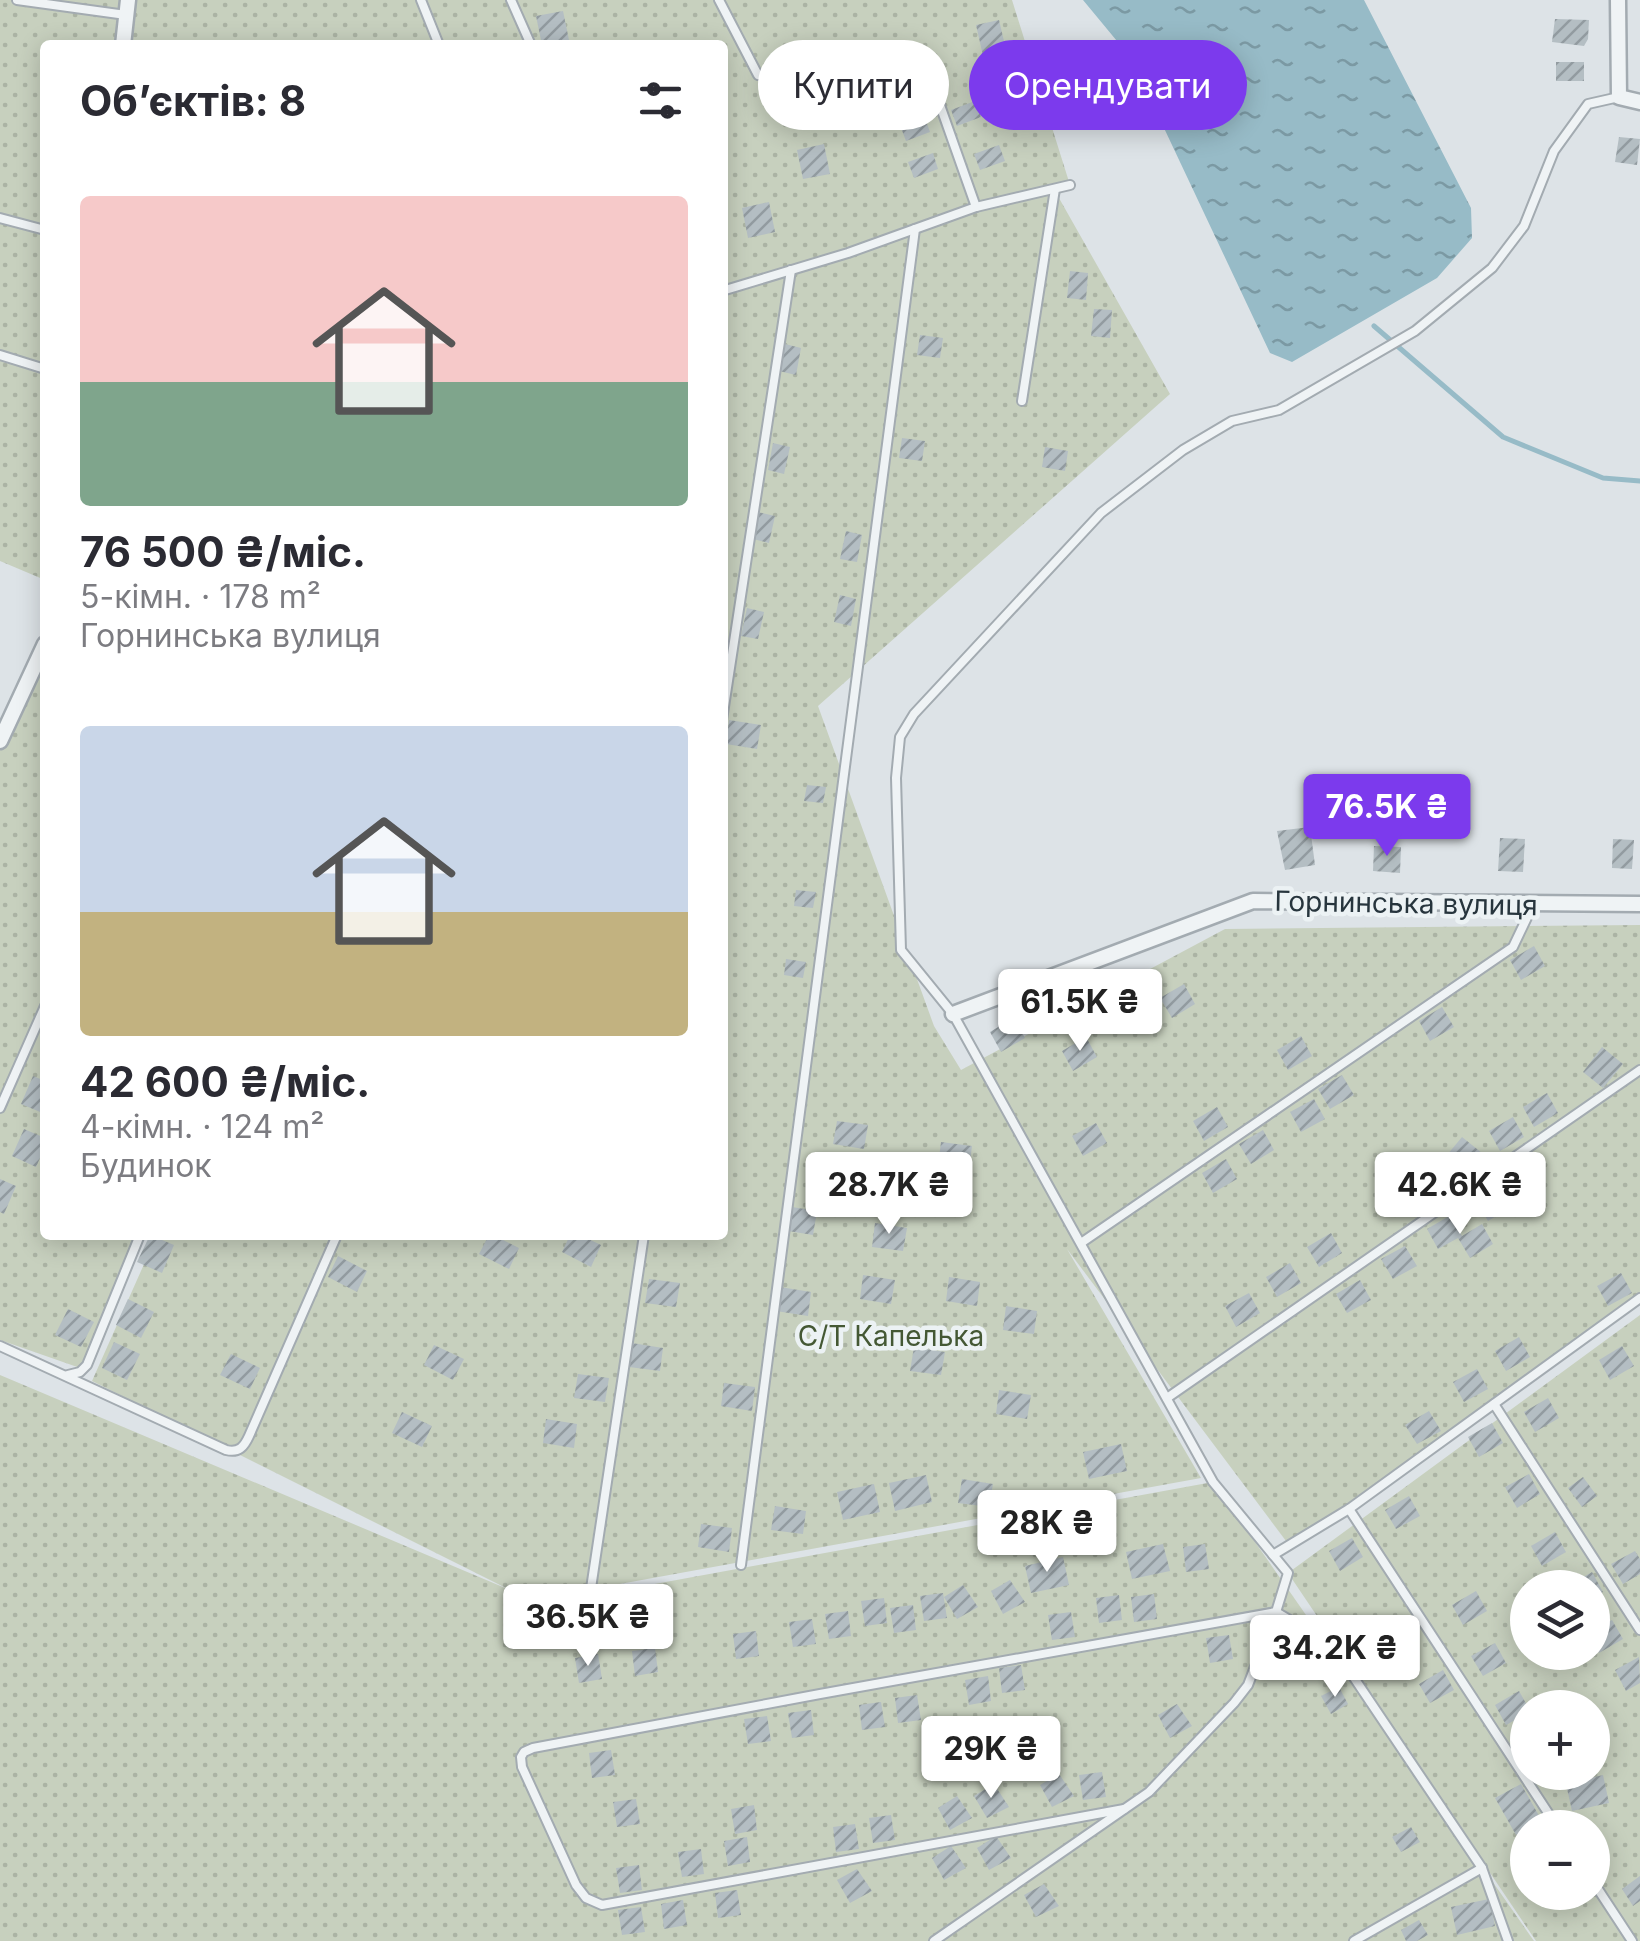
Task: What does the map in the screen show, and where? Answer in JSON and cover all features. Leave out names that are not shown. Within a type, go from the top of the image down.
[{"type":"street","points":[[1618,0],[1619,97],[1640,102]]},
{"type":"street","points":[[124,40],[127,8]]},
{"type":"street","points":[[0,740],[40,655]]},
{"type":"street","name":"Горнинська вулиця","points":[[953,1014],[1253,902],[1640,904]]},
{"type":"lane","points":[[17,0],[127,8]]},
{"type":"lane","points":[[421,0],[437,40]]},
{"type":"lane","points":[[511,0],[529,40]]},
{"type":"lane","points":[[719,0],[758,75]]},
{"type":"lane","points":[[934,1941],[1150,1792],[1248,1684],[1288,1573],[1213,1482],[953,1014],[902,950],[896,778],[900,737],[914,714],[1100,513],[1182,450],[1232,421],[1279,410],[1415,331],[1492,268],[1524,226],[1554,151],[1588,104],[1619,97]]},
{"type":"lane","points":[[948,130],[976,207]]},
{"type":"lane","points":[[728,289],[848,253],[976,207],[1070,186]]},
{"type":"lane","points":[[1022,401],[1054,189]]},
{"type":"lane","points":[[0,218],[40,229]]},
{"type":"lane","points":[[742,1565],[915,229]]},
{"type":"lane","points":[[728,681],[791,270]]},
{"type":"lane","points":[[0,355],[40,367]]},
{"type":"lane","points":[[1081,1243],[1513,947],[1533,905]]},
{"type":"lane","points":[[0,1108],[40,1017]]},
{"type":"lane","points":[[1166,1398],[1640,1070]]},
{"type":"lane","points":[[58,1373],[72,1374],[86,1366],[138,1240]]},
{"type":"lane","points":[[0,1346],[226,1450],[240,1450],[334,1240]]},
{"type":"lane","points":[[590,1595],[643,1240]]},
{"type":"lane","points":[[1273,1555],[1350,1508],[1640,1298]]},
{"type":"lane","points":[[1494,1404],[1640,1630]]},
{"type":"lane","points":[[1350,1508],[1546,1810]]},
{"type":"lane","points":[[1129,1808],[602,1905],[586,1898],[576,1885],[521,1758],[533,1748],[1276,1612],[1332,1645],[1482,1868],[1508,1941]]},
{"type":"lane","points":[[1354,1941],[1482,1868]]},
{"type":"lane","points":[[1610,1907],[1632,1941]]},
{"type":"green space","name":"С/Т Капелька","points":[[0,0],[1012,0],[1025,40],[969,40],[969,130],[1053,130],[1070,185],[1055,191],[1170,394],[818,706],[934,1026],[961,1070],[1225,929],[1640,925],[1640,1297],[1289,1545],[1067,1249],[1201,1478],[532,1600],[529,1607],[1213,1482],[1534,1941],[0,1941],[0,1375],[510,1590],[92,1381],[155,1240],[728,1240],[728,40],[40,40],[40,578],[0,561]]},
{"type":"green space","points":[[40,647],[40,1240],[139,1240],[83,1369],[0,1340],[0,739]]},
{"type":"green space","points":[[1640,1315],[1640,1941],[1536,1941],[1515,1910],[1610,1910],[1610,1810],[1510,1810],[1510,1902],[1288,1573]]},
{"type":"water","points":[[1083,0],[1364,0],[1471,208],[1472,238],[1437,278],[1292,362],[1270,353],[1165,130],[1247,130],[1247,40],[1116,40]]},
{"type":"building","points":[[563,11],[569,40],[541,40],[536,16]]},
{"type":"building","points":[[1555,19],[1589,20],[1584,46],[1552,42]]},
{"type":"building","points":[[999,20],[1004,40],[979,40],[976,25]]},
{"type":"building","points":[[1556,62],[1584,62],[1584,81],[1556,81]]},
{"type":"building","points":[[969,103],[969,122],[957,126],[951,110]]},
{"type":"building","points":[[902,130],[929,130],[930,132],[906,141]]},
{"type":"building","points":[[1619,137],[1640,139],[1637,165],[1615,162]]},
{"type":"building","points":[[824,144],[830,174],[803,179],[797,150]]},
{"type":"building","points":[[999,145],[1005,161],[980,170],[974,154]]},
{"type":"building","points":[[933,153],[938,169],[914,178],[908,162]]},
{"type":"building","points":[[769,202],[775,232],[748,238],[742,208]]},
{"type":"building","points":[[1070,271],[1088,273],[1086,300],[1067,298]]},
{"type":"building","points":[[1094,309],[1112,310],[1110,338],[1091,336]]},
{"type":"building","points":[[920,335],[943,338],[940,358],[917,355]]},
{"type":"building","points":[[785,344],[801,348],[796,375],[779,371]]},
{"type":"building","points":[[902,438],[925,441],[922,461],[899,458]]},
{"type":"building","points":[[773,443],[790,447],[784,474],[768,470]]},
{"type":"building","points":[[1045,447],[1068,451],[1065,471],[1042,467]]},
{"type":"building","points":[[758,512],[775,516],[769,543],[753,539]]},
{"type":"building","points":[[846,531],[862,535],[857,562],[840,559]]},
{"type":"building","points":[[840,595],[856,599],[851,626],[834,622]]},
{"type":"building","points":[[747,608],[764,612],[758,639],[741,636]]},
{"type":"building","points":[[729,720],[761,725],[757,749],[728,744]]},
{"type":"building","points":[[807,785],[826,787],[823,803],[804,801]]},
{"type":"building","points":[[1366,802],[1393,804],[1392,829],[1365,828]]},
{"type":"building","points":[[1310,827],[1315,865],[1285,870],[1277,831]]},
{"type":"building","points":[[1500,838],[1525,839],[1523,872],[1498,871]]},
{"type":"building","points":[[1613,839],[1634,840],[1632,869],[1612,868]]},
{"type":"building","points":[[1374,846],[1401,847],[1400,873],[1373,871]]},
{"type":"building","points":[[796,890],[816,892],[813,908],[794,906]]},
{"type":"building","points":[[1534,946],[1545,966],[1521,980],[1510,960]]},
{"type":"building","points":[[786,959],[806,962],[803,978],[784,975]]},
{"type":"building","points":[[1184,984],[1195,1004],[1172,1018],[1160,998]]},
{"type":"building","points":[[1442,1007],[1454,1027],[1430,1041],[1419,1021]]},
{"type":"building","points":[[1013,1018],[1025,1038],[1001,1052],[990,1032]]},
{"type":"building","points":[[1301,1036],[1312,1056],[1288,1070],[1277,1050]]},
{"type":"building","points":[[1086,1037],[1097,1057],[1073,1071],[1062,1051]]},
{"type":"building","points":[[1602,1047],[1623,1064],[1603,1088],[1583,1072]]},
{"type":"building","points":[[1342,1075],[1354,1095],[1330,1109],[1318,1089]]},
{"type":"building","points":[[33,1076],[40,1079],[40,1112],[21,1104]]},
{"type":"building","points":[[1547,1093],[1558,1113],[1534,1127],[1523,1107]]},
{"type":"building","points":[[1314,1099],[1325,1119],[1301,1132],[1290,1112]]},
{"type":"building","points":[[1217,1107],[1228,1127],[1204,1141],[1193,1121]]},
{"type":"building","points":[[1513,1117],[1524,1137],[1500,1151],[1489,1131]]},
{"type":"building","points":[[837,1121],[868,1125],[864,1149],[833,1144]]},
{"type":"building","points":[[1096,1123],[1107,1143],[1083,1156],[1072,1136]]},
{"type":"building","points":[[24,1129],[40,1136],[36,1167],[12,1156]]},
{"type":"building","points":[[1263,1130],[1274,1150],[1251,1164],[1239,1144]]},
{"type":"building","points":[[1462,1137],[1482,1153],[1463,1178],[1442,1161]]},
{"type":"building","points":[[941,1142],[972,1146],[969,1170],[938,1166]]},
{"type":"building","points":[[1226,1159],[1237,1179],[1213,1193],[1202,1173]]},
{"type":"building","points":[[879,1178],[911,1183],[907,1206],[876,1202]]},
{"type":"building","points":[[0,1179],[16,1186],[4,1214],[0,1212]]},
{"type":"building","points":[[1500,1187],[1511,1207],[1488,1221],[1476,1201]]},
{"type":"building","points":[[786,1206],[817,1211],[813,1235],[782,1230]]},
{"type":"building","points":[[1451,1215],[1462,1236],[1482,1224],[1493,1244],[1470,1258],[1458,1238],[1438,1249],[1427,1229]]},
{"type":"building","points":[[875,1223],[907,1228],[903,1251],[872,1247]]},
{"type":"building","points":[[1331,1233],[1342,1253],[1319,1267],[1307,1247]]},
{"type":"building","points":[[148,1240],[174,1245],[162,1273],[137,1262]]},
{"type":"building","points":[[486,1240],[503,1240],[519,1248],[509,1269],[479,1254]]},
{"type":"building","points":[[568,1240],[590,1240],[601,1245],[591,1267],[562,1252]]},
{"type":"building","points":[[1405,1246],[1417,1266],[1393,1279],[1381,1259]]},
{"type":"building","points":[[338,1256],[367,1271],[357,1292],[328,1277]]},
{"type":"building","points":[[1290,1263],[1301,1283],[1277,1297],[1266,1277]]},
{"type":"building","points":[[1621,1273],[1632,1293],[1608,1306],[1597,1286]]},
{"type":"building","points":[[863,1275],[895,1280],[891,1304],[860,1299]]},
{"type":"building","points":[[949,1277],[980,1282],[977,1306],[946,1301]]},
{"type":"building","points":[[649,1279],[680,1283],[676,1307],[645,1303]]},
{"type":"building","points":[[1360,1280],[1371,1300],[1347,1313],[1336,1294]]},
{"type":"building","points":[[780,1287],[811,1292],[808,1316],[776,1311]]},
{"type":"building","points":[[1249,1293],[1260,1313],[1236,1327],[1225,1306]]},
{"type":"building","points":[[128,1299],[154,1312],[141,1338],[116,1325]]},
{"type":"building","points":[[1006,1306],[1037,1311],[1034,1334],[1003,1330]]},
{"type":"building","points":[[68,1309],[94,1322],[81,1347],[55,1335]]},
{"type":"building","points":[[1519,1337],[1530,1357],[1506,1371],[1495,1351]]},
{"type":"building","points":[[114,1342],[140,1354],[127,1380],[102,1368]]},
{"type":"building","points":[[632,1343],[663,1348],[660,1371],[629,1367]]},
{"type":"building","points":[[434,1345],[464,1359],[453,1380],[424,1365]]},
{"type":"building","points":[[1622,1346],[1634,1366],[1610,1380],[1599,1360]]},
{"type":"building","points":[[914,1347],[945,1352],[941,1375],[910,1371]]},
{"type":"building","points":[[231,1354],[260,1368],[250,1389],[220,1375]]},
{"type":"building","points":[[1477,1369],[1488,1389],[1464,1402],[1453,1382]]},
{"type":"building","points":[[578,1374],[609,1378],[605,1402],[574,1398]]},
{"type":"building","points":[[724,1383],[755,1387],[752,1411],[721,1406]]},
{"type":"building","points":[[999,1390],[1031,1395],[1027,1419],[996,1414]]},
{"type":"building","points":[[1548,1398],[1559,1418],[1535,1432],[1524,1412]]},
{"type":"building","points":[[1429,1411],[1441,1431],[1417,1444],[1405,1425]]},
{"type":"building","points":[[402,1412],[432,1426],[422,1447],[392,1433]]},
{"type":"building","points":[[546,1419],[577,1424],[574,1448],[543,1443]]},
{"type":"building","points":[[1492,1423],[1503,1443],[1479,1457],[1468,1437]]},
{"type":"building","points":[[1121,1444],[1127,1471],[1089,1479],[1083,1452]]},
{"type":"building","points":[[1529,1474],[1540,1494],[1517,1508],[1505,1487]]},
{"type":"building","points":[[926,1475],[932,1502],[895,1511],[889,1483]]},
{"type":"building","points":[[1583,1477],[1597,1496],[1582,1507],[1568,1488]]},
{"type":"building","points":[[962,1479],[993,1484],[989,1507],[958,1503]]},
{"type":"building","points":[[874,1484],[880,1512],[843,1520],[837,1492]]},
{"type":"building","points":[[1409,1496],[1420,1516],[1396,1529],[1385,1510]]},
{"type":"building","points":[[775,1506],[806,1511],[803,1534],[771,1530]]},
{"type":"building","points":[[701,1524],[732,1528],[729,1552],[698,1547]]},
{"type":"building","points":[[1555,1532],[1566,1552],[1542,1566],[1531,1546]]},
{"type":"building","points":[[1352,1538],[1363,1557],[1340,1571],[1329,1551]]},
{"type":"building","points":[[1163,1544],[1170,1571],[1132,1579],[1126,1552]]},
{"type":"building","points":[[1205,1544],[1209,1569],[1186,1572],[1183,1547]]},
{"type":"building","points":[[1635,1551],[1640,1559],[1640,1574],[1623,1584],[1611,1564]]},
{"type":"building","points":[[1063,1557],[1069,1585],[1031,1593],[1025,1566]]},
{"type":"building","points":[[1010,1580],[1025,1602],[1003,1614],[991,1591]]},
{"type":"building","points":[[963,1585],[978,1607],[957,1619],[944,1597]]},
{"type":"building","points":[[1476,1591],[1487,1611],[1463,1625],[1452,1605]]},
{"type":"building","points":[[943,1593],[947,1618],[924,1621],[920,1596]]},
{"type":"building","points":[[1154,1594],[1157,1619],[1134,1622],[1131,1597]]},
{"type":"building","points":[[1119,1595],[1122,1620],[1099,1623],[1096,1598]]},
{"type":"building","points":[[884,1598],[887,1623],[865,1626],[861,1601]]},
{"type":"building","points":[[913,1605],[916,1630],[894,1633],[890,1608]]},
{"type":"building","points":[[848,1611],[851,1636],[829,1639],[825,1614]]},
{"type":"building","points":[[1071,1612],[1075,1637],[1052,1640],[1048,1615]]},
{"type":"building","points":[[812,1619],[816,1644],[793,1647],[789,1622]]},
{"type":"building","points":[[1610,1621],[1623,1639],[1610,1647]]},
{"type":"building","points":[[756,1631],[759,1656],[736,1659],[733,1634]]},
{"type":"building","points":[[1229,1635],[1233,1659],[1210,1663],[1206,1638]]},
{"type":"building","points":[[1495,1643],[1506,1663],[1483,1676],[1471,1656]]},
{"type":"building","points":[[655,1648],[658,1672],[635,1676],[632,1651]]},
{"type":"building","points":[[598,1654],[602,1679],[579,1683],[575,1658]]},
{"type":"building","points":[[1639,1657],[1640,1683],[1626,1691],[1615,1670]]},
{"type":"building","points":[[1021,1665],[1025,1690],[1002,1693],[999,1668]]},
{"type":"building","points":[[1443,1670],[1454,1690],[1430,1703],[1419,1684]]},
{"type":"building","points":[[988,1676],[991,1701],[969,1705],[965,1680]]},
{"type":"building","points":[[1339,1687],[1348,1704],[1331,1714],[1321,1696]]},
{"type":"building","points":[[917,1695],[921,1720],[898,1723],[895,1698]]},
{"type":"building","points":[[1510,1696],[1510,1723],[1506,1725],[1495,1705]]},
{"type":"building","points":[[881,1702],[885,1727],[862,1730],[859,1705]]},
{"type":"building","points":[[1177,1704],[1192,1726],[1170,1738],[1158,1715]]},
{"type":"building","points":[[811,1710],[814,1735],[792,1738],[788,1713]]},
{"type":"building","points":[[767,1716],[771,1741],[748,1744],[744,1719]]},
{"type":"building","points":[[611,1750],[615,1775],[592,1778],[589,1753]]},
{"type":"building","points":[[1102,1772],[1106,1797],[1083,1800],[1079,1775]]},
{"type":"building","points":[[1059,1774],[1074,1796],[1052,1807],[1040,1785]]},
{"type":"building","points":[[994,1784],[1009,1807],[987,1818],[974,1796]]},
{"type":"building","points":[[1510,1790],[1524,1790],[1536,1810],[1510,1810],[1510,1824],[1495,1798]]},
{"type":"building","points":[[1567,1790],[1606,1790],[1609,1803],[1572,1810]]},
{"type":"building","points":[[957,1796],[972,1818],[950,1830],[938,1808]]},
{"type":"building","points":[[636,1799],[640,1824],[617,1827],[613,1802]]},
{"type":"building","points":[[754,1805],[757,1830],[735,1834],[731,1809]]},
{"type":"building","points":[[891,1815],[895,1840],[873,1843],[869,1818]]},
{"type":"building","points":[[855,1824],[859,1849],[836,1852],[833,1827]]},
{"type":"building","points":[[1411,1827],[1420,1842],[1401,1852],[1392,1837]]},
{"type":"building","points":[[996,1836],[1011,1858],[989,1870],[977,1848]]},
{"type":"building","points":[[747,1837],[750,1862],[728,1866],[724,1841]]},
{"type":"building","points":[[951,1846],[966,1868],[944,1880],[932,1858]]},
{"type":"building","points":[[701,1849],[704,1874],[682,1877],[678,1852]]},
{"type":"building","points":[[639,1865],[642,1890],[620,1893],[616,1868]]},
{"type":"building","points":[[857,1869],[872,1891],[850,1903],[837,1880]]},
{"type":"building","points":[[1640,1876],[1640,1901],[1633,1906],[1622,1889]]},
{"type":"building","points":[[1044,1884],[1059,1906],[1036,1917],[1024,1895]]},
{"type":"building","points":[[737,1890],[741,1915],[718,1918],[715,1893]]},
{"type":"building","points":[[1489,1899],[1495,1926],[1457,1935],[1451,1907]]},
{"type":"building","points":[[683,1900],[687,1925],[664,1929],[661,1904]]},
{"type":"building","points":[[641,1907],[645,1932],[622,1935],[618,1910]]},
{"type":"building","points":[[1419,1920],[1428,1935],[1406,1941],[1401,1930]]},
{"type":"waterway","points":[[1374,326],[1503,437],[1603,478],[1640,481]]}]
